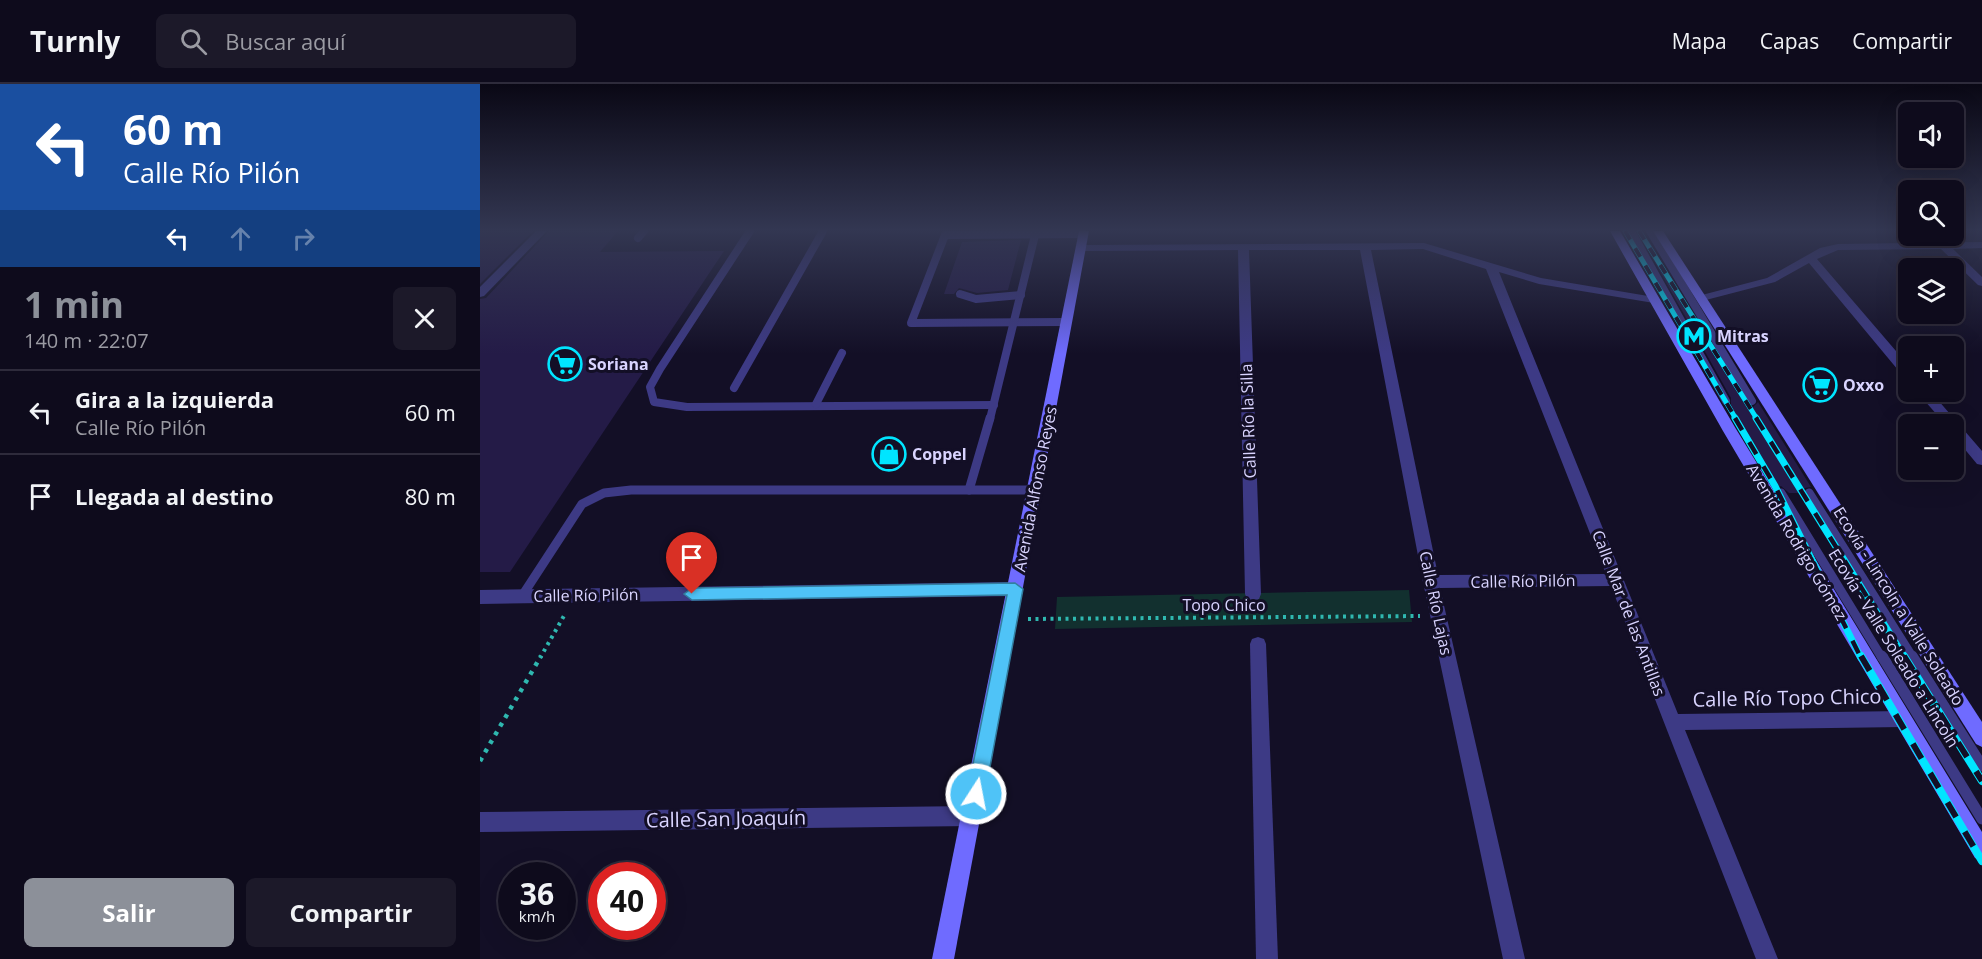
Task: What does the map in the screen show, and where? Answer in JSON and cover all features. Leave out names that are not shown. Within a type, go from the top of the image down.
[{"type":"main road","name":"Avenida Alfonso Reyes","points":[[943,959],[1076,272]]},
{"type":"main road","name":"Avenida Rodrigo Gómez","points":[[1638,272],[1982,851]]},
{"type":"main road","points":[[1685,272],[1974,713],[1982,738]]},
{"type":"street","points":[[480,294],[502,272]]},
{"type":"street","name":"Calle Río la Silla","points":[[1244,272],[1253,594]]},
{"type":"street","name":"Calle Río Lajas","points":[[1370,272],[1438,616],[1514,959]]},
{"type":"street","name":"Calle Mar de las Antillas","points":[[1493,272],[1767,959]]},
{"type":"street","points":[[1513,272],[1579,289],[1654,300]]},
{"type":"street","points":[[1702,298],[1771,280],[1788,272]]},
{"type":"street","points":[[1822,272],[1898,361]]},
{"type":"street","points":[[1971,272],[1982,283]]},
{"type":"street","points":[[1932,402],[1943,414]]},
{"type":"street","points":[[1964,439],[1982,460]]},
{"type":"street","name":"Calle Río Pilón","points":[[1431,582],[1616,580]]},
{"type":"street","name":"Calle Río Pilón","points":[[480,597],[1015,589]]},
{"type":"street","points":[[1258,644],[1267,959]]},
{"type":"street","name":"Calle Río Topo Chico","points":[[1671,722],[1903,719]]},
{"type":"street","name":"Calle San Joaquín","points":[[480,822],[972,816]]},
{"type":"lane","points":[[723,272],[650,387],[650,396],[654,402],[671,406],[994,405]]},
{"type":"lane","points":[[734,388],[800,272]]},
{"type":"lane","points":[[930,272],[910,323],[1066,322]]},
{"type":"lane","points":[[969,490],[994,405],[1027,272]]},
{"type":"lane","points":[[1654,272],[1726,401]]},
{"type":"lane","points":[[1674,272],[1752,401]]},
{"type":"lane","points":[[960,294],[976,299],[1021,295]]},
{"type":"lane","points":[[816,405],[842,353]]},
{"type":"lane","points":[[522,596],[582,504],[604,493],[631,490],[1035,489]]},
{"type":"lane","name":"Ecovía - Valle Soleado a Lincoln","points":[[1781,493],[1982,819]]},
{"type":"lane","name":"Ecovía - Lincoln a Valle Soleado","points":[[1809,493],[1982,766]]},
{"type":"path","points":[[480,761],[576,595]]},
{"type":"path","name":"Topo Chico","points":[[1010,619],[1438,616]]},
{"type":"green space","points":[[1409,590],[1412,622],[1055,629],[1057,597]]},
{"type":"building","points":[[480,272],[492,272],[480,284]]},
{"type":"building","name":"Soriana","points":[[511,272],[710,272],[510,572],[480,572],[480,299],[486,298]]},
{"type":"building","points":[[952,272],[1013,272],[1008,290],[977,293],[959,288],[954,294],[944,294]]},
{"type":"building","points":[[1660,272],[1668,272],[1747,404],[1753,407],[1758,402],[1811,487],[1805,488],[1802,493],[1789,493],[1781,486],[1775,489],[1726,407],[1731,405],[1731,398]]},
{"type":"railway","points":[[1649,272],[1736,419]]},
{"type":"railway","points":[[1665,272],[1757,419]]},
{"type":"railway","points":[[1735,418],[1775,486],[1861,658]]},
{"type":"railway","points":[[1756,418],[1905,658]]},
{"type":"railway","points":[[1861,656],[1982,861]]},
{"type":"railway","points":[[1904,656],[1982,781]]},
{"type":"place","name":"Mitras","points":[[1694,336]]},
{"type":"place","name":"Soriana","points":[[565,364]]},
{"type":"place","name":"Oxxo","points":[[1820,385]]},
{"type":"place","name":"Coppel","points":[[889,454]]},
{"type":"route","points":[[692,594],[1015,589],[976,794]]}]
